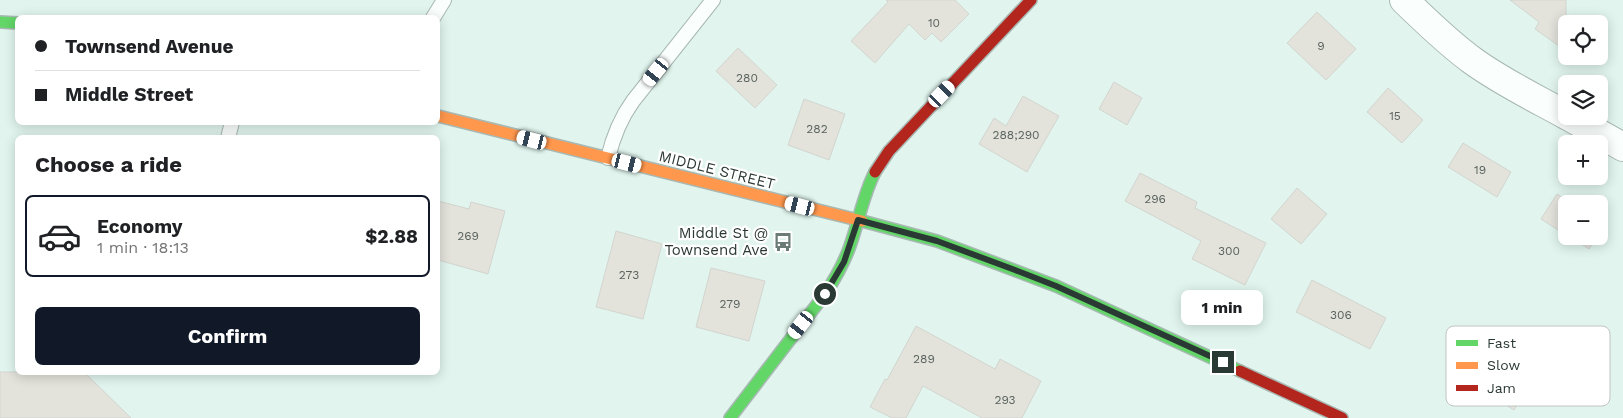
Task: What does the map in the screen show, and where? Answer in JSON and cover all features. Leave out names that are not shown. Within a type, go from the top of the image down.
[{"type":"street","points":[[730,418],[830,287],[844,262],[869,185],[877,168],[889,151],[1031,0]]},
{"type":"street","points":[[1404,0],[1440,34],[1474,62],[1558,111]]},
{"type":"street","points":[[0,22],[15,23]]},
{"type":"street","name":"MIDDLE STREET","points":[[440,116],[937,241],[1056,286],[1342,418]]},
{"type":"street","points":[[1583,125],[1623,148]]},
{"type":"lane","points":[[435,15],[444,0]]},
{"type":"lane","points":[[608,158],[616,131],[633,100],[713,0]]},
{"type":"building","points":[[886,0],[955,0],[969,14],[941,42],[932,33],[925,40],[909,24],[875,63],[851,41],[888,2]]},
{"type":"building","points":[[1510,0],[1566,0],[1566,15],[1558,15],[1558,45],[1535,29],[1539,22]]},
{"type":"building","points":[[1317,12],[1356,49],[1326,80],[1287,43]]},
{"type":"building","points":[[738,48],[777,85],[755,108],[716,71]]},
{"type":"building","points":[[1114,82],[1142,98],[1127,125],[1099,109]]},
{"type":"building","points":[[1388,88],[1423,120],[1402,143],[1367,112]]},
{"type":"building","points":[[1023,96],[1059,116],[1027,172],[979,144],[994,118],[1006,126]]},
{"type":"building","points":[[804,99],[845,114],[829,160],[788,145]]},
{"type":"building","points":[[1463,143],[1511,172],[1497,197],[1448,167]]},
{"type":"building","points":[[1140,173],[1197,202],[1195,208],[1266,243],[1245,285],[1192,259],[1201,241],[1125,201]]},
{"type":"building","points":[[1297,188],[1327,214],[1301,244],[1271,219]]},
{"type":"building","points":[[1557,194],[1558,195],[1558,230],[1541,219]]},
{"type":"building","points":[[440,202],[469,209],[471,202],[505,211],[488,274],[440,261]]},
{"type":"building","points":[[616,231],[662,244],[643,319],[596,307]]},
{"type":"building","points":[[1583,245],[1591,245],[1589,249]]},
{"type":"building","points":[[711,268],[765,281],[749,341],[696,327]]},
{"type":"building","points":[[1312,280],[1386,318],[1370,349],[1296,312]]},
{"type":"building","points":[[916,326],[995,369],[1000,359],[1041,381],[1022,418],[982,418],[923,386],[906,418],[892,418],[870,407]]},
{"type":"building","points":[[0,372],[15,372],[15,375],[87,375],[131,418],[0,418]]},
{"type":"building","points":[[1508,406],[1517,406],[1514,410]]},
{"type":"traffic: fast","points":[[0,22],[15,23]]},
{"type":"traffic: fast","points":[[730,418],[832,283],[848,252],[867,190],[875,172]]},
{"type":"traffic: fast","points":[[862,221],[937,241],[1056,286],[1240,371]]},
{"type":"traffic: slow","points":[[440,116],[862,221]]},
{"type":"traffic: jam","points":[[875,172],[889,151],[1031,0]]},
{"type":"traffic: jam","points":[[1240,371],[1342,418]]},
{"type":"place","name":"Middle St @ Townsend Ave","points":[[783,242]]},
{"type":"route","points":[[825,294],[844,262],[858,220],[937,241],[1015,270],[1056,286],[1223,362]]}]
